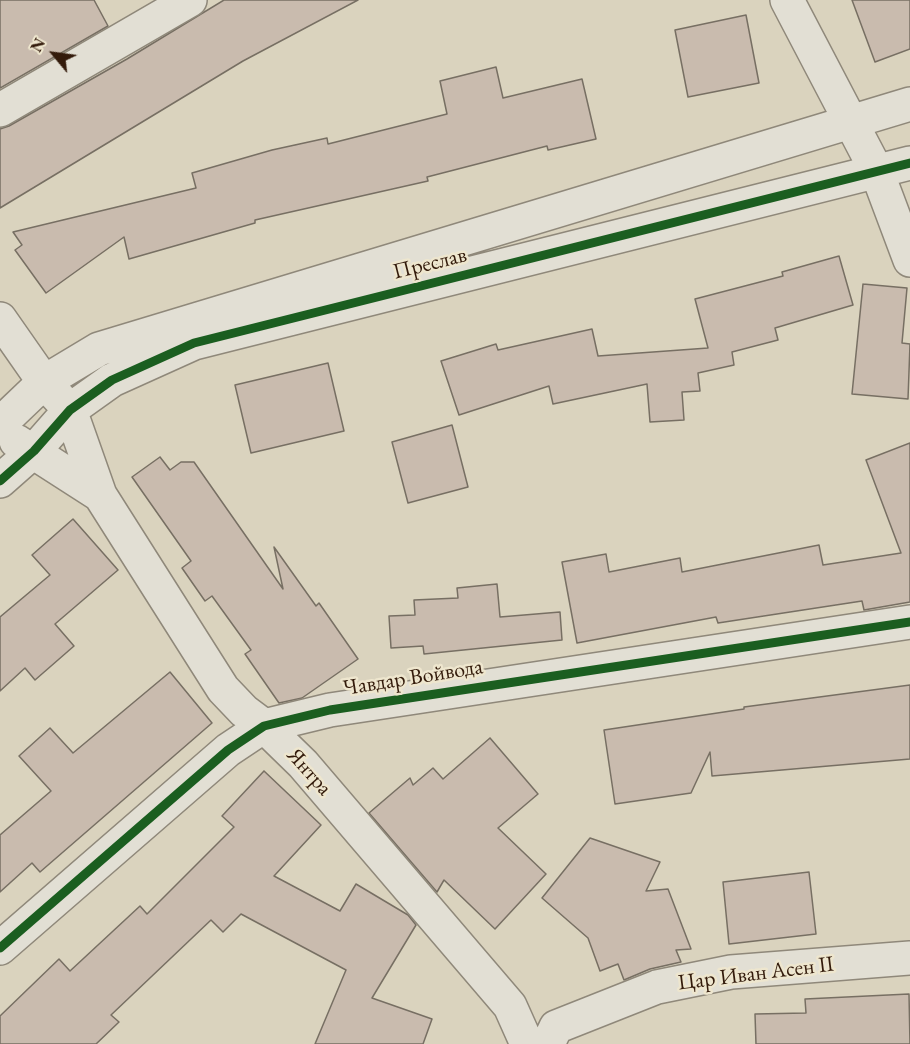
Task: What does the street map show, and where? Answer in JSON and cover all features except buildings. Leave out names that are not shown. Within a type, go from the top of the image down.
[{"type":"street","points":[[0,110],[189,0]]},
{"type":"street","points":[[787,0],[877,172],[910,260]]},
{"type":"street","name":"Преслав","points":[[0,424],[44,382],[99,349],[850,120],[910,104]]},
{"type":"street","name":"Преслав","points":[[0,481],[34,451],[70,410],[112,380],[195,343],[910,163]]},
{"type":"street","points":[[0,319],[44,382],[70,410],[100,495]]},
{"type":"street","points":[[0,432],[34,451],[100,495]]},
{"type":"street","name":"Янтра","points":[[100,495],[223,689],[303,764],[510,1006],[527,1044]]},
{"type":"street","name":"Чавдар Войвода","points":[[0,948],[228,750],[264,726],[330,710],[910,622]]},
{"type":"street","name":"Цар Иван Асен II","points":[[548,1044],[556,1027],[657,987],[731,972],[910,958]]},
{"type":"cycle path","points":[[0,481],[34,451],[70,410],[112,380],[194,343],[910,163]]},
{"type":"cycle path","points":[[0,948],[228,750],[264,726],[330,710],[910,622]]}]
